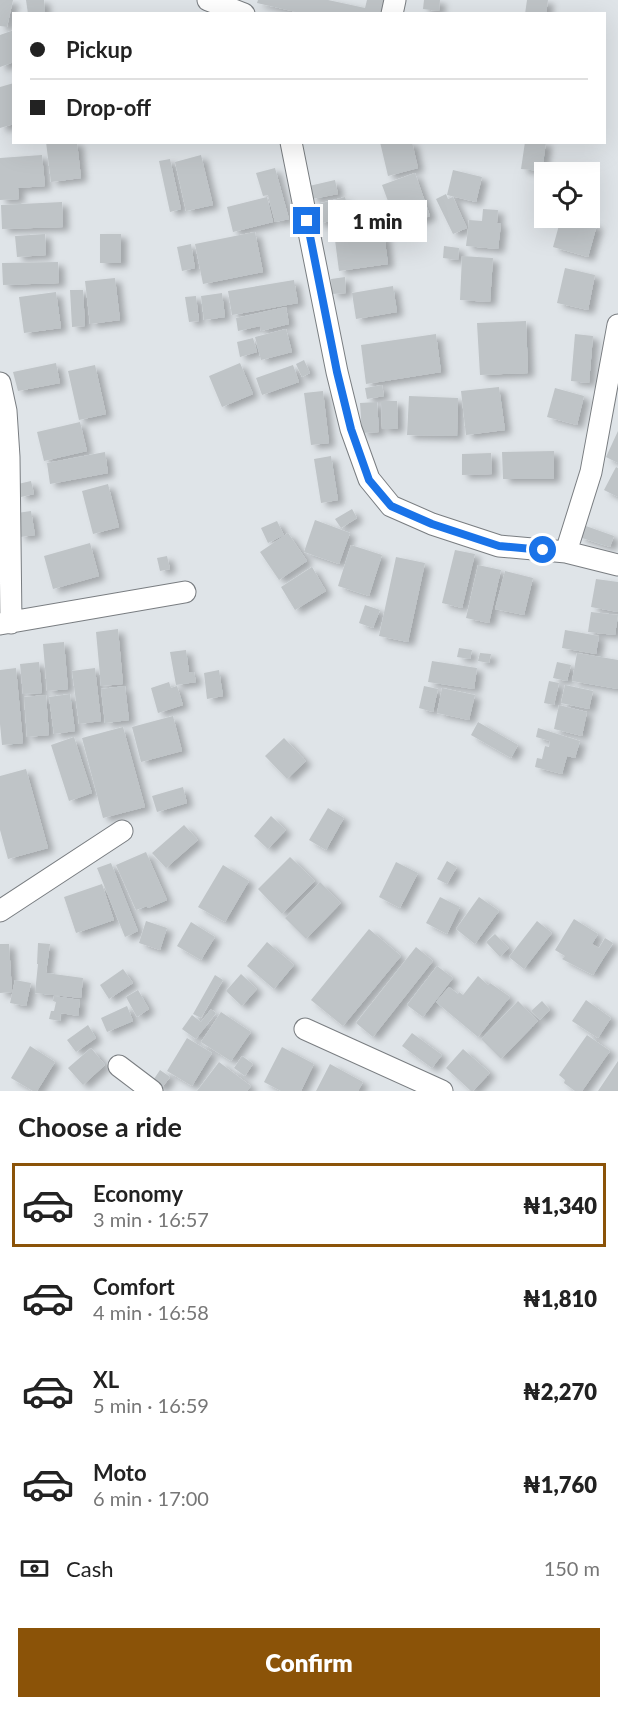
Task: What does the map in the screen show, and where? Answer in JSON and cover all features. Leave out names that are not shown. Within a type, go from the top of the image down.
[{"type":"street","points":[[208,0],[239,12]]},
{"type":"street","points":[[291,144],[337,372],[351,429],[369,480],[391,506],[432,524],[499,546],[566,552],[618,565]]},
{"type":"street","points":[[566,552],[591,472],[618,325]]},
{"type":"street","points":[[0,383],[6,411],[9,457],[5,623],[186,592]]},
{"type":"street","points":[[0,911],[122,831]]},
{"type":"street","points":[[305,1029],[432,1089]]},
{"type":"street","points":[[119,1066],[152,1091]]},
{"type":"building","points":[[0,0],[13,0],[7,27],[0,26]]},
{"type":"building","points":[[26,0],[44,0],[45,12],[28,12]]},
{"type":"building","points":[[258,0],[328,0],[365,8],[367,0],[384,0],[381,12],[296,12],[257,3]]},
{"type":"building","points":[[424,0],[440,0],[439,11],[423,9]]},
{"type":"building","points":[[527,0],[548,0],[546,12],[525,12]]},
{"type":"building","points":[[12,31],[12,63],[0,67],[0,35]]},
{"type":"building","points":[[12,84],[12,125],[0,128],[0,87]]},
{"type":"building","points":[[46,144],[77,144],[81,178],[51,182]]},
{"type":"building","points":[[380,144],[412,144],[418,168],[388,176]]},
{"type":"building","points":[[525,144],[546,144],[543,162],[534,162],[534,170],[521,169]]},
{"type":"building","points":[[42,155],[45,186],[18,188],[19,199],[0,200],[0,158]]},
{"type":"building","points":[[201,155],[213,205],[186,211],[175,162]]},
{"type":"building","points":[[170,159],[181,209],[170,212],[159,161]]},
{"type":"building","points":[[275,168],[289,219],[275,222],[268,195],[263,196],[256,173]]},
{"type":"building","points":[[453,170],[482,177],[476,202],[447,195]]},
{"type":"building","points":[[415,173],[430,216],[398,228],[382,185]]},
{"type":"building","points":[[335,180],[338,194],[312,199],[309,186]]},
{"type":"building","points":[[446,194],[448,199],[453,197],[467,228],[453,234],[436,199]]},
{"type":"building","points":[[267,197],[273,222],[233,232],[227,207]]},
{"type":"building","points":[[345,197],[350,215],[319,224],[314,205]]},
{"type":"building","points":[[62,202],[63,227],[2,229],[1,205]]},
{"type":"building","points":[[483,209],[498,210],[497,223],[501,224],[498,249],[466,246],[469,220],[482,221]]},
{"type":"building","points":[[558,228],[596,228],[588,257],[553,247]]},
{"type":"building","points":[[255,232],[263,272],[203,284],[195,244]]},
{"type":"building","points":[[45,234],[46,255],[17,257],[15,236]]},
{"type":"building","points":[[100,234],[121,234],[121,263],[100,263]]},
{"type":"building","points":[[384,234],[388,264],[339,271],[335,240]]},
{"type":"building","points":[[191,244],[195,268],[182,271],[177,247]]},
{"type":"building","points":[[444,246],[459,248],[458,260],[443,258]]},
{"type":"building","points":[[462,256],[493,258],[490,302],[460,300]]},
{"type":"building","points":[[58,262],[59,283],[3,285],[2,263]]},
{"type":"building","points":[[565,268],[595,275],[588,310],[557,303]]},
{"type":"building","points":[[345,277],[346,293],[332,294],[331,279]]},
{"type":"building","points":[[115,278],[120,320],[90,324],[85,281]]},
{"type":"building","points":[[294,280],[298,303],[232,315],[228,291]]},
{"type":"building","points":[[393,286],[397,312],[356,319],[352,293]]},
{"type":"building","points":[[70,290],[83,290],[85,326],[72,327]]},
{"type":"building","points":[[56,292],[61,328],[24,333],[19,297]]},
{"type":"building","points":[[222,293],[225,317],[204,320],[201,296]]},
{"type":"building","points":[[196,296],[199,321],[189,322],[185,297]]},
{"type":"building","points":[[286,307],[289,324],[261,331],[260,326],[238,331],[236,318]]},
{"type":"building","points":[[526,321],[528,373],[480,375],[477,323]]},
{"type":"building","points":[[286,329],[292,352],[261,360],[255,337]]},
{"type":"building","points":[[436,334],[441,372],[366,384],[361,345]]},
{"type":"building","points":[[575,334],[593,336],[589,383],[571,381]]},
{"type":"building","points":[[253,338],[257,352],[240,357],[237,342]]},
{"type":"building","points":[[304,360],[310,373],[302,377],[296,364]]},
{"type":"building","points":[[56,363],[60,383],[18,391],[13,372]]},
{"type":"building","points":[[240,363],[253,394],[222,407],[209,376]]},
{"type":"building","points":[[95,365],[106,414],[79,420],[68,371]]},
{"type":"building","points":[[293,365],[299,382],[262,395],[256,378]]},
{"type":"building","points":[[382,385],[384,396],[367,399],[365,388]]},
{"type":"building","points":[[499,387],[505,430],[466,435],[461,391]]},
{"type":"building","points":[[555,388],[584,396],[577,425],[547,417]]},
{"type":"building","points":[[323,391],[329,443],[311,445],[304,393]]},
{"type":"building","points":[[409,396],[458,398],[457,436],[407,435]]},
{"type":"building","points":[[381,401],[397,401],[398,429],[382,429]]},
{"type":"building","points":[[377,402],[379,432],[362,433],[360,403]]},
{"type":"building","points":[[80,422],[87,451],[44,461],[37,432]]},
{"type":"building","points":[[618,431],[618,463],[606,457]]},
{"type":"building","points":[[554,451],[554,479],[503,479],[502,452]]},
{"type":"building","points":[[105,452],[108,473],[50,484],[47,463]]},
{"type":"building","points":[[491,453],[492,474],[462,475],[462,454]]},
{"type":"building","points":[[331,456],[338,500],[321,503],[314,459]]},
{"type":"building","points":[[616,467],[618,468],[618,497],[604,490]]},
{"type":"building","points":[[31,481],[34,494],[21,497],[18,484]]},
{"type":"building","points":[[108,484],[119,527],[93,534],[82,491]]},
{"type":"building","points":[[352,509],[357,518],[341,528],[335,519]]},
{"type":"building","points":[[31,511],[35,535],[20,537],[17,513]]},
{"type":"building","points":[[315,520],[350,533],[339,564],[304,552]]},
{"type":"building","points":[[277,521],[284,535],[268,543],[261,528]]},
{"type":"building","points":[[583,525],[614,536],[610,547],[579,537]]},
{"type":"building","points":[[288,533],[307,561],[279,580],[260,552]]},
{"type":"building","points":[[90,543],[99,576],[53,589],[44,556]]},
{"type":"building","points":[[351,545],[382,555],[369,596],[338,586]]},
{"type":"building","points":[[455,550],[475,554],[462,608],[442,603]]},
{"type":"building","points":[[167,556],[170,569],[160,571],[157,558]]},
{"type":"building","points":[[396,557],[425,563],[408,642],[379,636]]},
{"type":"building","points":[[478,565],[501,570],[489,623],[466,618]]},
{"type":"building","points":[[312,567],[326,591],[295,610],[281,587]]},
{"type":"building","points":[[505,571],[533,578],[524,615],[495,609]]},
{"type":"building","points":[[596,579],[618,582],[618,612],[591,607]]},
{"type":"building","points":[[365,605],[380,610],[373,628],[359,623]]},
{"type":"building","points":[[591,612],[618,615],[615,635],[588,632]]},
{"type":"building","points":[[118,629],[123,684],[101,686],[96,632]]},
{"type":"building","points":[[565,630],[599,636],[596,654],[562,648]]},
{"type":"building","points":[[64,642],[68,689],[47,691],[43,644]]},
{"type":"building","points":[[459,648],[472,650],[470,659],[457,657]]},
{"type":"building","points":[[186,650],[189,672],[194,672],[196,682],[176,685],[170,652]]},
{"type":"building","points":[[480,653],[491,654],[489,663],[478,661]]},
{"type":"building","points":[[577,653],[618,660],[618,689],[572,681]]},
{"type":"building","points":[[432,661],[477,668],[474,689],[428,682]]},
{"type":"building","points":[[39,662],[42,693],[23,694],[20,664]]},
{"type":"building","points":[[557,662],[571,665],[567,681],[553,678]]},
{"type":"building","points":[[16,668],[23,743],[2,745],[0,670]]},
{"type":"building","points":[[95,668],[101,721],[79,724],[72,671]]},
{"type":"building","points":[[219,670],[223,696],[207,699],[204,673]]},
{"type":"building","points":[[549,681],[559,683],[554,705],[544,703]]},
{"type":"building","points":[[169,682],[171,688],[177,686],[183,705],[158,713],[151,688]]},
{"type":"building","points":[[565,685],[593,691],[589,709],[561,703]]},
{"type":"building","points":[[125,686],[129,720],[105,723],[101,689]]},
{"type":"building","points":[[424,686],[438,689],[433,712],[419,708]]},
{"type":"building","points":[[442,688],[475,695],[469,720],[437,713]]},
{"type":"building","points":[[70,694],[75,731],[54,734],[49,697]]},
{"type":"building","points":[[46,695],[49,735],[27,737],[24,697]]},
{"type":"building","points":[[559,705],[587,712],[582,736],[554,729]]},
{"type":"building","points":[[173,716],[182,751],[141,762],[132,727]]},
{"type":"building","points":[[478,722],[518,745],[511,758],[471,735]]},
{"type":"building","points":[[123,727],[145,807],[103,818],[82,738]]},
{"type":"building","points":[[538,728],[580,741],[575,758],[567,756],[562,774],[535,767],[537,758],[542,759],[545,746],[549,747],[550,741],[536,737]]},
{"type":"building","points":[[74,737],[92,793],[69,801],[51,745]]},
{"type":"building","points":[[284,738],[306,761],[287,779],[265,756]]},
{"type":"building","points":[[26,769],[48,848],[8,859],[0,830],[0,776]]},
{"type":"building","points":[[183,787],[187,803],[157,812],[152,796]]},
{"type":"building","points":[[328,808],[344,818],[326,850],[309,840]]},
{"type":"building","points":[[271,816],[286,830],[268,849],[254,836]]},
{"type":"building","points":[[184,825],[198,840],[166,868],[152,853]]},
{"type":"building","points":[[146,852],[167,900],[136,910],[116,865]]},
{"type":"building","points":[[290,857],[315,881],[282,914],[258,889]]},
{"type":"building","points":[[447,861],[457,867],[447,884],[437,879]]},
{"type":"building","points":[[396,862],[418,873],[400,908],[379,897]]},
{"type":"building","points":[[111,863],[138,931],[125,937],[97,868]]},
{"type":"building","points":[[223,865],[249,881],[225,922],[198,907]]},
{"type":"building","points":[[320,882],[341,903],[306,939],[285,918]]},
{"type":"building","points":[[102,884],[114,920],[76,933],[64,897]]},
{"type":"building","points":[[440,897],[460,907],[447,934],[426,923]]},
{"type":"building","points":[[479,897],[499,911],[475,944],[456,929]]},
{"type":"building","points":[[574,919],[598,934],[592,944],[599,948],[605,938],[613,943],[593,975],[562,959],[565,956],[555,950]]},
{"type":"building","points":[[146,921],[167,928],[160,950],[139,943]]},
{"type":"building","points":[[537,921],[552,933],[524,969],[509,957]]},
{"type":"building","points":[[191,922],[215,937],[201,960],[177,946]]},
{"type":"building","points":[[369,929],[401,956],[343,1026],[311,1000]]},
{"type":"building","points":[[495,934],[509,948],[500,957],[486,942]]},
{"type":"building","points":[[267,942],[294,965],[274,989],[247,966]]},
{"type":"building","points":[[38,943],[50,944],[46,973],[83,978],[81,998],[35,993]]},
{"type":"building","points":[[0,944],[9,944],[12,992],[0,993]]},
{"type":"building","points":[[416,947],[433,961],[373,1037],[356,1023]]},
{"type":"building","points":[[437,966],[453,978],[423,1017],[407,1005]]},
{"type":"building","points":[[123,969],[133,983],[109,999],[100,985]]},
{"type":"building","points":[[241,974],[257,989],[242,1006],[226,991]]},
{"type":"building","points":[[215,975],[223,980],[201,1018],[193,1014]]},
{"type":"building","points":[[478,976],[488,985],[490,983],[510,997],[478,1037],[436,1002],[449,987],[463,995]]},
{"type":"building","points":[[15,980],[31,983],[26,1006],[10,1003]]},
{"type":"building","points":[[138,990],[149,1009],[137,1017],[126,997]]},
{"type":"building","points":[[54,996],[80,1000],[78,1016],[61,1013],[60,1021],[49,1019],[56,1002],[53,1001]]},
{"type":"building","points":[[586,1000],[611,1018],[598,1038],[572,1021]]},
{"type":"building","points":[[518,1001],[538,1021],[501,1059],[481,1039]]},
{"type":"building","points":[[542,1001],[550,1010],[540,1020],[531,1011]]},
{"type":"building","points":[[127,1006],[133,1021],[107,1032],[101,1018]]},
{"type":"building","points":[[211,1009],[216,1013],[196,1039],[182,1029],[192,1015],[201,1022]]},
{"type":"building","points":[[221,1012],[251,1032],[231,1061],[201,1042]]},
{"type":"building","points":[[88,1025],[96,1038],[76,1052],[67,1040]]},
{"type":"building","points":[[412,1033],[442,1055],[432,1068],[402,1046]]},
{"type":"building","points":[[587,1035],[610,1051],[582,1091],[575,1091],[564,1083],[565,1080],[559,1075]]},
{"type":"building","points":[[187,1038],[212,1053],[192,1086],[167,1071]]},
{"type":"building","points":[[30,1046],[55,1062],[37,1091],[11,1078]]},
{"type":"building","points":[[282,1047],[314,1064],[301,1091],[281,1091],[264,1082]]},
{"type":"building","points":[[91,1048],[105,1065],[83,1085],[68,1068]]},
{"type":"building","points":[[463,1049],[490,1073],[473,1091],[446,1068]]},
{"type":"building","points":[[242,1056],[253,1064],[245,1076],[234,1068]]},
{"type":"building","points":[[618,1061],[618,1091],[598,1091]]},
{"type":"building","points":[[219,1062],[251,1086],[247,1091],[197,1091]]},
{"type":"building","points":[[330,1064],[363,1082],[358,1091],[316,1091]]},
{"type":"building","points":[[160,1070],[170,1077],[161,1089],[152,1082]]},
{"type":"route","points":[[307,221],[337,372],[351,429],[369,480],[391,506],[432,524],[499,546],[543,550]]}]
